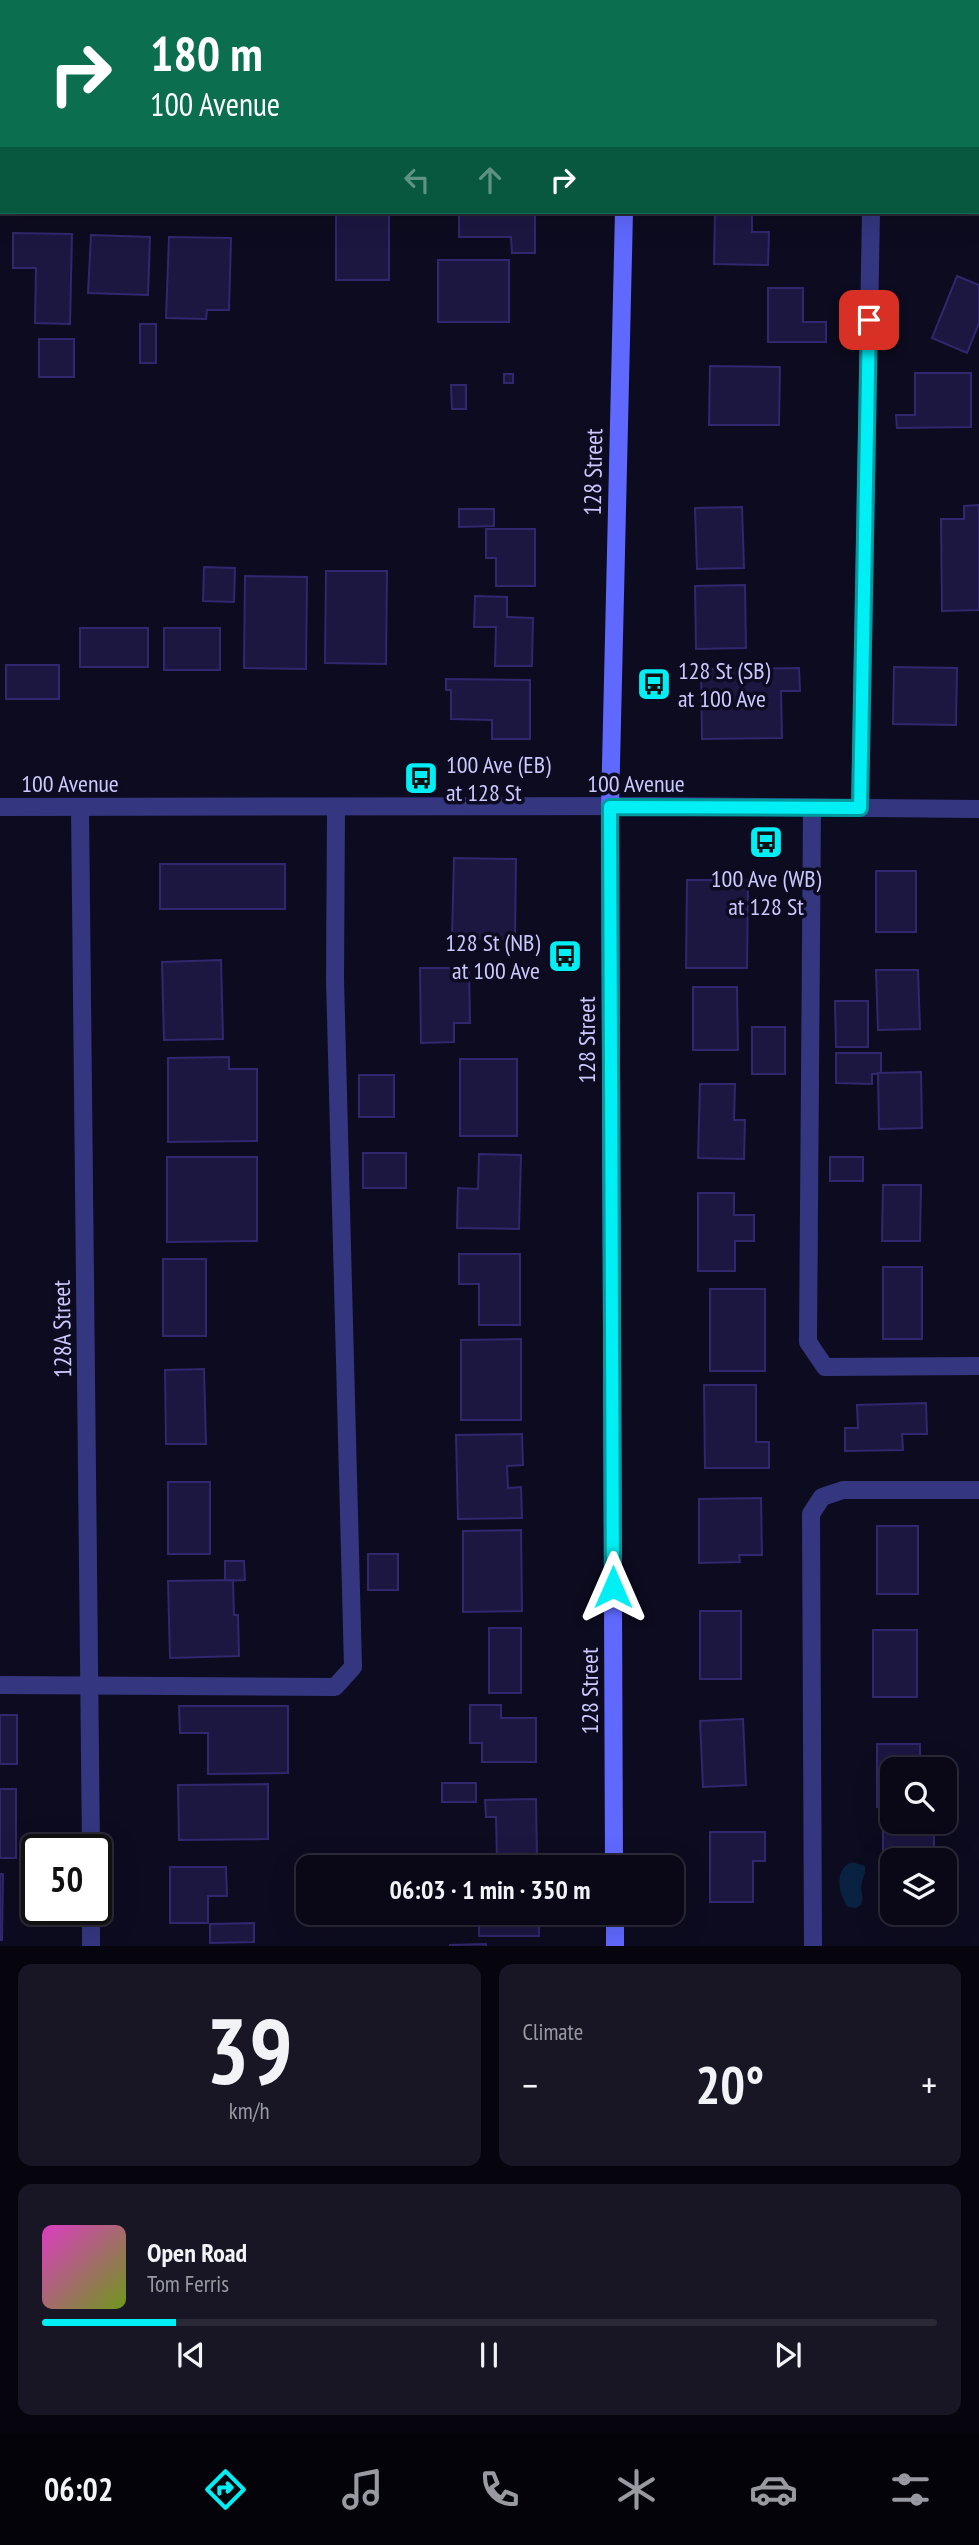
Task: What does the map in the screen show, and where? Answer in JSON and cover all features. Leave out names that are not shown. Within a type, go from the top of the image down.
[{"type":"main road","name":"128 Street","points":[[614,1855],[610,807],[624,214]]},
{"type":"main road","points":[[615,1925],[615,1946]]},
{"type":"street","points":[[860,808],[871,214]]},
{"type":"street","name":"100 Avenue","points":[[0,807],[979,809]]},
{"type":"street","name":"128A Street","points":[[80,807],[91,1834]]},
{"type":"street","points":[[0,1685],[335,1687],[352,1667],[335,979],[336,808]]},
{"type":"street","points":[[812,808],[808,1342],[825,1367],[979,1366]]},
{"type":"street","points":[[813,1946],[811,1514],[822,1497],[843,1490],[979,1490]]},
{"type":"street","points":[[91,1925],[91,1946]]},
{"type":"water","points":[[852,1862],[865,1866],[861,1905],[856,1908],[848,1907],[839,1882],[842,1870]]},
{"type":"building","points":[[336,214],[389,214],[389,280],[336,280]]},
{"type":"building","points":[[459,214],[535,214],[535,253],[512,253],[511,237],[459,237]]},
{"type":"building","points":[[715,214],[752,214],[752,232],[769,232],[768,265],[714,264]]},
{"type":"building","points":[[13,233],[72,234],[70,324],[35,323],[36,268],[13,268]]},
{"type":"building","points":[[91,235],[150,237],[148,295],[88,293]]},
{"type":"building","points":[[169,237],[231,238],[229,310],[207,310],[206,319],[166,318]]},
{"type":"building","points":[[438,260],[509,260],[509,322],[438,322]]},
{"type":"building","points":[[957,276],[979,285],[979,323],[967,353],[932,338]]},
{"type":"building","points":[[768,288],[803,288],[803,322],[826,322],[826,342],[768,342]]},
{"type":"building","points":[[140,324],[156,324],[156,363],[140,363]]},
{"type":"building","points":[[39,339],[74,339],[74,377],[39,377]]},
{"type":"building","points":[[710,366],[780,367],[779,425],[709,425]]},
{"type":"building","points":[[915,373],[971,373],[971,427],[897,428],[896,415],[915,415]]},
{"type":"building","points":[[504,374],[513,374],[513,383],[504,383]]},
{"type":"building","points":[[451,385],[466,385],[466,409],[452,409]]},
{"type":"building","points":[[979,505],[979,610],[942,611],[941,519],[964,519],[964,506]]},
{"type":"building","points":[[742,507],[744,568],[697,569],[695,508]]},
{"type":"building","points":[[459,509],[494,509],[494,526],[459,527]]},
{"type":"building","points":[[486,529],[535,529],[535,586],[496,586],[496,558],[486,558]]},
{"type":"building","points":[[204,567],[235,568],[234,602],[203,601]]},
{"type":"building","points":[[326,571],[387,571],[386,664],[325,663]]},
{"type":"building","points":[[245,576],[307,577],[306,669],[244,668]]},
{"type":"building","points":[[745,585],[746,648],[696,649],[695,586]]},
{"type":"building","points":[[475,596],[507,597],[507,617],[533,618],[532,666],[495,666],[496,627],[474,627]]},
{"type":"building","points":[[80,628],[148,628],[148,667],[80,667]]},
{"type":"building","points":[[164,628],[220,628],[220,670],[164,670]]},
{"type":"building","points":[[6,665],[59,665],[59,699],[6,699]]},
{"type":"building","points":[[894,667],[957,668],[956,725],[893,724]]},
{"type":"building","points":[[799,668],[800,691],[781,691],[782,738],[702,739],[701,669]]},
{"type":"building","points":[[446,679],[530,680],[530,739],[492,739],[492,720],[451,719],[451,690],[446,690]]},
{"type":"building","points":[[454,858],[516,859],[515,939],[452,938]]},
{"type":"building","points":[[160,864],[285,864],[285,909],[160,909]]},
{"type":"building","points":[[876,871],[916,871],[916,932],[876,932]]},
{"type":"building","points":[[687,880],[748,880],[747,968],[686,968]]},
{"type":"building","points":[[221,960],[223,1039],[164,1040],[162,962]]},
{"type":"building","points":[[420,968],[469,968],[470,1023],[454,1023],[454,1042],[421,1043]]},
{"type":"building","points":[[876,970],[918,970],[920,1029],[878,1030]]},
{"type":"building","points":[[693,987],[737,987],[738,1050],[693,1050]]},
{"type":"building","points":[[835,1001],[868,1001],[868,1047],[836,1047]]},
{"type":"building","points":[[752,1027],[785,1027],[785,1074],[752,1074]]},
{"type":"building","points":[[836,1053],[881,1053],[881,1074],[872,1074],[872,1084],[836,1083]]},
{"type":"building","points":[[229,1057],[229,1069],[257,1069],[257,1141],[168,1142],[168,1058]]},
{"type":"building","points":[[460,1059],[517,1059],[517,1136],[460,1136]]},
{"type":"building","points":[[921,1072],[922,1128],[879,1129],[878,1073]]},
{"type":"building","points":[[359,1075],[394,1075],[394,1117],[359,1117]]},
{"type":"building","points":[[700,1084],[735,1084],[734,1120],[745,1120],[744,1159],[698,1158]]},
{"type":"building","points":[[363,1153],[406,1153],[406,1188],[363,1188]]},
{"type":"building","points":[[479,1154],[521,1155],[519,1229],[457,1228],[458,1188],[478,1189]]},
{"type":"building","points":[[167,1157],[257,1157],[257,1241],[167,1242]]},
{"type":"building","points":[[830,1157],[863,1157],[863,1181],[830,1181]]},
{"type":"building","points":[[883,1185],[921,1185],[920,1241],[882,1241]]},
{"type":"building","points":[[698,1193],[734,1193],[734,1215],[754,1215],[754,1241],[735,1241],[735,1271],[698,1271]]},
{"type":"building","points":[[459,1254],[520,1254],[520,1325],[479,1325],[479,1284],[459,1284]]},
{"type":"building","points":[[163,1259],[206,1259],[206,1336],[163,1336]]},
{"type":"building","points":[[883,1267],[922,1267],[922,1339],[883,1339]]},
{"type":"building","points":[[710,1289],[765,1289],[765,1371],[710,1371]]},
{"type":"building","points":[[521,1339],[521,1420],[461,1420],[461,1340]]},
{"type":"building","points":[[204,1369],[206,1444],[166,1444],[165,1370]]},
{"type":"building","points":[[704,1385],[756,1385],[756,1442],[769,1442],[769,1468],[705,1468]]},
{"type":"building","points":[[926,1403],[927,1434],[902,1434],[903,1450],[845,1451],[845,1428],[858,1428],[857,1405]]},
{"type":"building","points":[[522,1434],[523,1465],[507,1466],[508,1488],[521,1487],[522,1518],[458,1519],[456,1435]]},
{"type":"building","points":[[168,1482],[210,1482],[210,1554],[168,1554]]},
{"type":"building","points":[[761,1498],[762,1555],[739,1555],[740,1562],[699,1563],[699,1499]]},
{"type":"building","points":[[877,1526],[918,1526],[918,1594],[877,1594]]},
{"type":"building","points":[[521,1530],[522,1611],[463,1612],[463,1531]]},
{"type":"building","points":[[368,1554],[398,1554],[398,1590],[368,1590]]},
{"type":"building","points":[[225,1561],[244,1561],[245,1580],[225,1581]]},
{"type":"building","points":[[233,1580],[234,1615],[238,1615],[239,1656],[170,1658],[168,1581]]},
{"type":"building","points":[[700,1611],[741,1611],[741,1679],[700,1679]]},
{"type":"building","points":[[489,1628],[521,1628],[521,1693],[489,1693]]},
{"type":"building","points":[[873,1630],[917,1630],[917,1697],[873,1697]]},
{"type":"building","points":[[470,1705],[501,1705],[501,1718],[536,1718],[536,1762],[482,1762],[482,1743],[470,1743]]},
{"type":"building","points":[[179,1706],[288,1706],[288,1773],[208,1774],[208,1733],[180,1733]]},
{"type":"building","points":[[0,1715],[17,1715],[17,1764],[0,1764]]},
{"type":"building","points":[[743,1719],[746,1785],[703,1787],[700,1721]]},
{"type":"building","points":[[877,1744],[920,1744],[920,1757],[880,1757],[880,1807],[877,1807]]},
{"type":"building","points":[[442,1783],[476,1783],[476,1802],[442,1802]]},
{"type":"building","points":[[268,1784],[268,1839],[179,1840],[178,1785]]},
{"type":"building","points":[[0,1789],[16,1789],[16,1858],[0,1858]]},
{"type":"building","points":[[536,1799],[537,1855],[497,1855],[496,1817],[486,1817],[485,1800]]},
{"type":"building","points":[[710,1832],[765,1832],[765,1861],[753,1861],[753,1902],[710,1902]]},
{"type":"building","points":[[883,1834],[934,1834],[934,1848],[883,1848]]},
{"type":"building","points":[[170,1867],[226,1867],[227,1896],[208,1896],[208,1923],[170,1923]]},
{"type":"building","points":[[0,1874],[3,1874],[2,1940],[0,1940]]},
{"type":"building","points":[[254,1923],[254,1942],[210,1943],[210,1924]]},
{"type":"building","points":[[479,1925],[539,1925],[539,1936],[479,1936]]},
{"type":"building","points":[[486,1944],[486,1946],[450,1946]]},
{"type":"place","name":"128 St (SB) at 100 Ave","points":[[654,684]]},
{"type":"place","name":"100 Ave (EB) at 128 St","points":[[421,778]]},
{"type":"place","name":"100 Ave (WB) at 128 St","points":[[766,842]]},
{"type":"place","name":"128 St (NB) at 100 Ave","points":[[565,956]]},
{"type":"route","points":[[613,1587],[610,807],[860,808],[869,320]]}]
